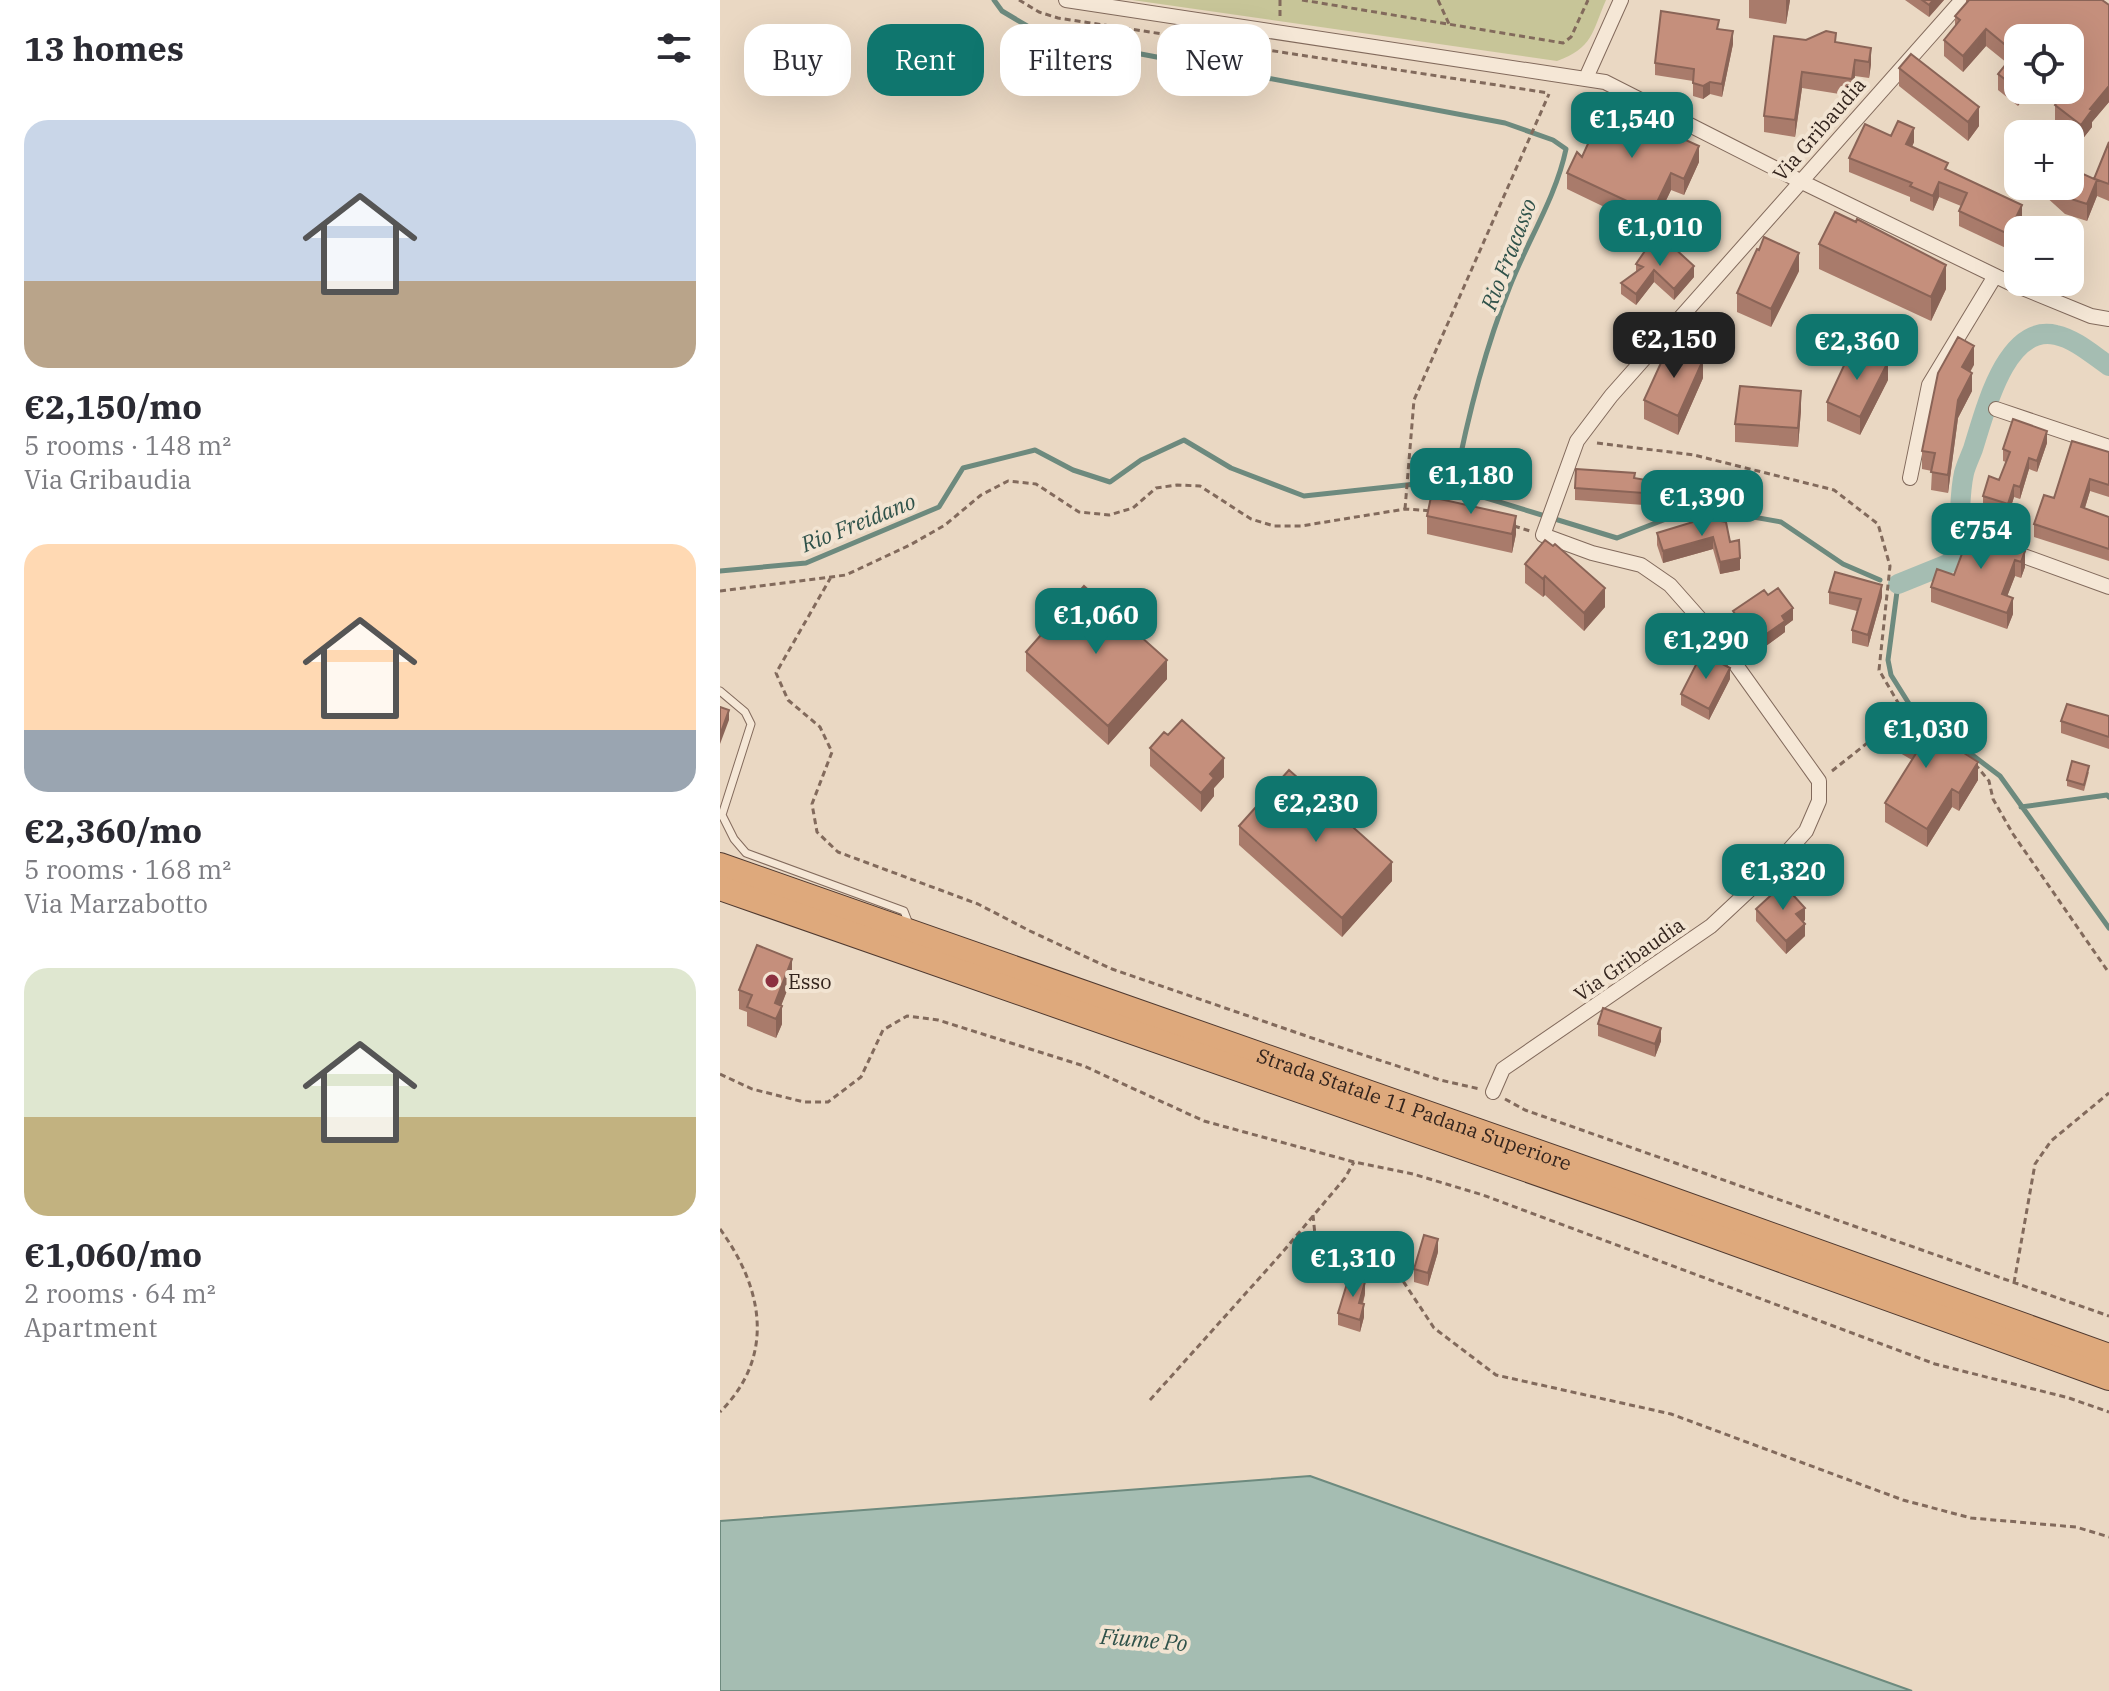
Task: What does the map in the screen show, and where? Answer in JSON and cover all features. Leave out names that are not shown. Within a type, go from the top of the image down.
[{"type":"highway","name":"Strada Statale 11 Padana Superiore","points":[[720,865],[2109,1356]]},
{"type":"highway","name":"Strada Statale 11 Padana Superiore","points":[[720,888],[1631,1206],[2109,1378]]},
{"type":"street","points":[[1066,0],[1605,82],[1995,276],[2091,316],[2109,319]]},
{"type":"street","points":[[1586,78],[1621,0]]},
{"type":"street","name":"Via Gribaudia","points":[[1544,531],[1577,441],[1611,396],[1962,0]]},
{"type":"street","points":[[1910,478],[1929,385],[1995,276]]},
{"type":"street","points":[[1996,409],[2109,447]]},
{"type":"street","points":[[1544,531],[1592,553],[1641,565],[1670,585],[1716,637],[1819,781]]},
{"type":"street","points":[[1987,542],[2109,587]]},
{"type":"street","name":"Via Gribaudia","points":[[1493,1092],[1503,1069],[1711,926],[1772,869],[1806,831],[1819,801],[1819,781]]},
{"type":"lane","points":[[720,691],[745,712],[751,724],[722,815],[734,839],[746,853],[904,911],[913,934]]},
{"type":"path","points":[[1019,0],[1039,12],[1058,18],[1549,93],[1414,400],[1405,509]]},
{"type":"path","points":[[1302,0],[1563,43],[1571,37],[1588,0]]},
{"type":"path","points":[[1438,0],[1449,24]]},
{"type":"path","points":[[1577,441],[1694,455],[1834,490],[1878,524],[1890,566],[1879,670],[1904,713]]},
{"type":"path","points":[[720,591],[846,575],[945,525],[981,495],[1008,481],[1036,484],[1079,512],[1109,515],[1133,508],[1156,488],[1177,485],[1200,486],[1251,519],[1274,526],[1301,526],[1405,509],[1442,511]]},
{"type":"path","points":[[1509,525],[1544,531]]},
{"type":"path","points":[[831,577],[776,673],[788,700],[820,727],[832,752],[812,804],[817,832],[838,852],[978,904],[1112,969],[1440,1080],[1493,1092],[1525,1110],[2109,1316]]},
{"type":"path","points":[[1819,781],[1892,723]]},
{"type":"path","points":[[1967,758],[1979,766],[1989,781],[1993,799],[2013,834],[2109,973]]},
{"type":"path","points":[[720,1074],[765,1092],[804,1102],[828,1102],[861,1077],[883,1030],[907,1016],[938,1020],[1084,1066],[1204,1121],[1483,1195],[1935,1364],[2069,1398],[2109,1412]]},
{"type":"path","points":[[2014,1283],[2035,1164],[2051,1141],[2109,1093]]},
{"type":"path","points":[[1150,1400],[1345,1178],[1354,1162]]},
{"type":"path","points":[[1313,1215],[1315,1235],[1403,1281],[1434,1328],[1496,1375],[1671,1414],[1903,1500],[1971,1518],[2076,1527],[2109,1537]]},
{"type":"path","points":[[720,1229],[746,1270],[759,1323],[752,1369],[720,1412]]},
{"type":"shaded area","points":[[1132,0],[1606,0],[1590,38],[1578,50],[1557,61]]},
{"type":"water","name":"Fiume Po","points":[[1310,1476],[1912,1691],[720,1691],[720,1521]]},
{"type":"building","points":[[1969,0],[2102,0],[2109,5],[2109,86],[2084,121],[2074,120],[2055,105],[2084,104],[2084,24],[2004,24],[2004,44],[1986,29],[1963,56],[1944,40],[1960,20],[1955,16]]},
{"type":"building","points":[[1661,11],[1719,20],[1717,29],[1733,31],[1722,84],[1710,82],[1703,86],[1693,83],[1694,69],[1655,63]]},
{"type":"building","points":[[1826,31],[1836,33],[1835,42],[1871,48],[1869,62],[1855,60],[1852,79],[1802,72],[1795,120],[1764,116],[1774,36],[1806,40]]},
{"type":"building","points":[[1911,54],[1979,107],[1968,122],[1899,68]]},
{"type":"building","points":[[1606,104],[1699,146],[1684,179],[1671,173],[1648,221],[1623,210],[1627,201],[1567,173],[1577,152],[1582,157]]},
{"type":"building","points":[[1898,121],[1914,128],[1906,144],[1948,163],[1945,169],[2004,197],[2004,200],[2022,205],[2017,216],[2004,216],[2004,232],[1959,211],[1967,193],[1939,182],[1933,196],[1910,186],[1912,183],[1849,158],[1865,124],[1891,136]]},
{"type":"building","points":[[2109,142],[2109,184],[2095,179],[2087,204],[2074,200],[2084,200],[2084,174],[2094,179]]},
{"type":"building","points":[[1835,212],[1856,222],[1857,219],[1946,265],[1931,297],[1819,244]]},
{"type":"building","points":[[1764,237],[1799,253],[1771,309],[1737,293]]},
{"type":"building","points":[[1649,245],[1666,253],[1672,246],[1694,266],[1674,289],[1654,270],[1636,294],[1621,283],[1643,267],[1636,264]]},
{"type":"building","points":[[1958,337],[1974,346],[1962,367],[1972,373],[1958,400],[1948,475],[1931,472],[1935,453],[1922,451],[1938,373]]},
{"type":"building","points":[[1670,343],[1703,360],[1678,416],[1644,400]]},
{"type":"building","points":[[1854,347],[1888,362],[1860,417],[1827,402]]},
{"type":"building","points":[[1740,386],[1801,391],[1798,428],[1735,424]]},
{"type":"building","points":[[2013,419],[2047,431],[2037,461],[2029,458],[2020,487],[2014,485],[2008,504],[1983,496],[1989,476],[1999,480],[2010,452],[2003,449]]},
{"type":"building","points":[[2072,441],[2109,452],[2109,485],[2090,479],[2081,507],[2109,517],[2109,549],[2034,524],[2044,495],[2054,498]]},
{"type":"building","points":[[1576,469],[1635,473],[1634,478],[1646,480],[1644,493],[1575,488]]},
{"type":"building","points":[[1431,497],[1516,516],[1512,534],[1427,516]]},
{"type":"building","points":[[1706,518],[1726,522],[1730,542],[1739,540],[1740,558],[1720,562],[1713,537],[1663,551],[1657,533]]},
{"type":"building","points":[[1965,527],[2025,551],[2021,562],[2015,560],[2002,594],[2013,598],[2007,613],[1931,587],[1937,569],[1954,575],[1966,543],[1960,541]]},
{"type":"building","points":[[1545,540],[1553,546],[1555,544],[1605,588],[1584,613],[1545,576],[1543,579],[1525,564]]},
{"type":"building","points":[[1835,572],[1882,585],[1868,635],[1852,630],[1861,599],[1829,592]]},
{"type":"building","points":[[1084,586],[1167,660],[1108,726],[1026,652]]},
{"type":"building","points":[[1778,588],[1793,608],[1782,616],[1785,621],[1755,642],[1733,611],[1764,590],[1768,595]]},
{"type":"building","points":[[1702,653],[1730,668],[1709,709],[1681,694]]},
{"type":"building","points":[[1900,703],[1918,716],[1914,721],[1978,762],[1959,793],[1952,789],[1927,829],[1885,803],[1920,747],[1883,724]]},
{"type":"building","points":[[2067,704],[2109,716],[2109,737],[2061,721]]},
{"type":"building","points":[[720,707],[729,710],[720,735]]},
{"type":"building","points":[[1182,720],[1224,758],[1210,774],[1214,778],[1201,793],[1150,748],[1164,732],[1168,735]]},
{"type":"building","points":[[2072,761],[2089,766],[2084,785],[2067,780]]},
{"type":"building","points":[[1289,770],[1392,862],[1342,918],[1239,826]]},
{"type":"building","points":[[1783,884],[1805,908],[1796,914],[1805,924],[1786,941],[1756,909]]},
{"type":"building","points":[[757,945],[792,959],[775,1003],[782,1006],[776,1019],[747,1007],[752,995],[739,990]]},
{"type":"building","points":[[1603,1008],[1661,1028],[1655,1044],[1598,1024]]},
{"type":"building","points":[[1424,1235],[1438,1239],[1428,1273],[1414,1269]]},
{"type":"building","points":[[1349,1277],[1365,1282],[1359,1303],[1364,1304],[1360,1320],[1338,1313]]},
{"type":"waterway","name":"Rio Fracasso","points":[[994,0],[1002,11],[1056,43],[1125,51],[1505,123],[1553,140],[1566,149],[1556,184],[1517,269],[1492,335],[1454,488]]},
{"type":"waterway","points":[[1898,584],[1950,563],[1959,530],[1966,467],[2000,375],[2023,343],[2038,335],[2056,335],[2077,344],[2109,366]]},
{"type":"waterway","name":"Rio Freidano","points":[[720,571],[806,563],[939,507],[963,468],[1035,450],[1073,470],[1110,482],[1141,460],[1184,440],[1231,468],[1304,496],[1434,482],[1617,538],[1697,507],[1781,522],[1843,564],[1880,580]]},
{"type":"waterway","name":"Rio Fracasso","points":[[1898,584],[1888,660],[1891,675],[1913,710],[2000,776],[2109,928]]},
{"type":"waterway","points":[[2021,807],[2109,797]]},
{"type":"place","name":"Esso","points":[[772,981]]}]
